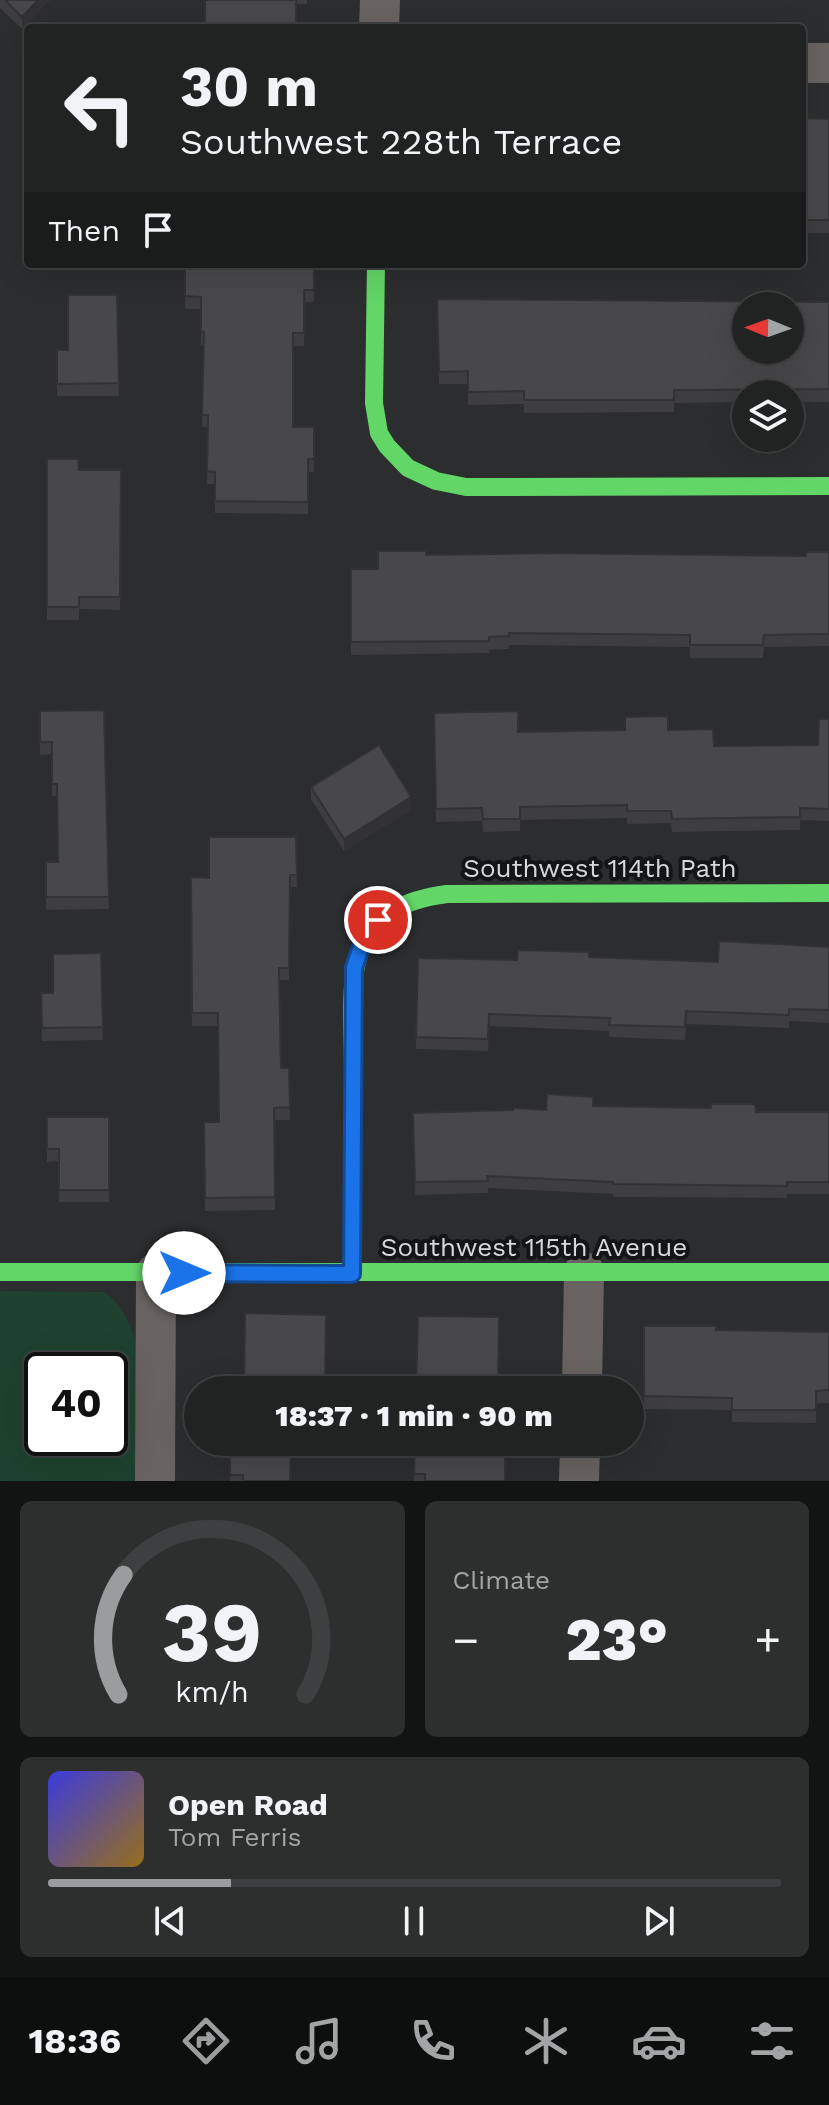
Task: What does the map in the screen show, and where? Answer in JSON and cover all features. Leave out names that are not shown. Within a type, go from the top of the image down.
[{"type":"street","points":[[379,24],[380,0]]},
{"type":"street","points":[[806,63],[829,63]]},
{"type":"street","points":[[376,268],[375,418],[385,443],[408,467],[425,478],[445,485],[466,487],[829,486]]},
{"type":"street","name":"Southwest 114th Path","points":[[352,1274],[354,968],[363,941],[378,920],[408,900],[447,894],[829,893]]},
{"type":"street","name":"Southwest 115th Avenue","points":[[0,1272],[829,1272]]},
{"type":"street","points":[[582,1376],[584,1272]]},
{"type":"street","points":[[155,1481],[156,1273]]},
{"type":"street","points":[[579,1481],[580,1456]]},
{"type":"green space","points":[[0,1291],[104,1292],[116,1303],[132,1330],[136,1345],[136,1481],[0,1481]]},
{"type":"building","points":[[5,0],[38,0],[22,17]]},
{"type":"building","points":[[205,0],[296,0],[296,24],[205,24]]},
{"type":"building","points":[[806,118],[829,119],[829,220],[806,220]]},
{"type":"building","points":[[185,268],[314,268],[314,290],[304,290],[304,333],[293,333],[293,427],[314,427],[314,459],[308,459],[308,502],[215,501],[215,472],[207,471],[208,415],[202,415],[204,332],[201,332],[201,297],[185,296]]},
{"type":"building","points":[[68,295],[117,295],[119,383],[57,384],[57,350],[68,350]]},
{"type":"building","points":[[437,299],[732,301],[732,364],[804,364],[804,302],[829,302],[829,389],[804,389],[804,380],[732,380],[732,390],[674,390],[674,400],[524,400],[524,391],[468,392],[468,371],[439,372]]},
{"type":"building","points":[[47,459],[78,459],[79,470],[121,470],[120,597],[79,597],[79,607],[47,607]]},
{"type":"building","points":[[378,551],[426,551],[426,555],[806,556],[806,552],[829,552],[829,634],[764,635],[763,645],[690,645],[690,635],[509,633],[509,636],[489,637],[489,641],[351,642],[351,569],[378,569]]},
{"type":"building","points":[[104,710],[109,897],[46,897],[46,862],[58,862],[57,784],[52,784],[52,742],[40,742],[40,711]]},
{"type":"building","points":[[518,711],[518,732],[625,730],[625,717],[668,716],[668,730],[713,729],[714,746],[818,745],[819,719],[829,719],[829,809],[800,808],[800,817],[672,819],[671,811],[627,811],[627,805],[520,807],[520,819],[483,819],[482,808],[436,809],[434,713]]},
{"type":"building","points":[[379,745],[411,797],[344,839],[311,787]]},
{"type":"building","points":[[209,837],[296,837],[297,875],[290,875],[289,968],[279,968],[281,1068],[289,1068],[290,1107],[274,1108],[275,1197],[205,1198],[204,1122],[219,1122],[218,1013],[192,1013],[191,877],[209,878]]},
{"type":"building","points":[[719,941],[829,947],[829,1010],[789,1009],[789,1015],[686,1011],[685,1027],[609,1025],[610,1018],[489,1014],[488,1039],[416,1037],[418,958],[517,960],[518,950],[589,952],[589,957],[718,962]]},
{"type":"building","points":[[101,953],[103,1027],[42,1028],[41,993],[53,993],[53,954]]},
{"type":"building","points":[[547,1094],[593,1097],[593,1106],[711,1108],[711,1104],[755,1104],[756,1112],[829,1112],[829,1182],[787,1182],[787,1186],[613,1184],[487,1176],[488,1181],[415,1182],[413,1113],[514,1108],[546,1110]]},
{"type":"building","points":[[47,1117],[109,1117],[109,1190],[59,1190],[59,1149],[47,1149]]},
{"type":"building","points":[[245,1313],[326,1315],[325,1376],[244,1376]]},
{"type":"building","points":[[418,1316],[499,1317],[498,1376],[416,1376]]},
{"type":"building","points":[[644,1326],[829,1332],[829,1390],[816,1391],[816,1410],[732,1410],[732,1398],[644,1396]]},
{"type":"building","points":[[230,1456],[291,1456],[290,1481],[243,1481],[243,1475],[230,1475]]},
{"type":"building","points":[[415,1456],[505,1456],[505,1481],[425,1481],[425,1474],[414,1474]]},
{"type":"traffic: fast","points":[[376,268],[374,403],[379,433],[408,468],[436,481],[466,487],[829,486]]},
{"type":"traffic: fast","points":[[353,1079],[353,985],[358,959],[367,935],[384,916],[410,902],[447,894],[829,893]]},
{"type":"traffic: fast","points":[[0,1272],[829,1272]]},
{"type":"traffic: jam","points":[[352,1274],[353,1079]]},
{"type":"route","points":[[184,1273],[352,1274],[354,968],[363,941],[378,920]]}]
